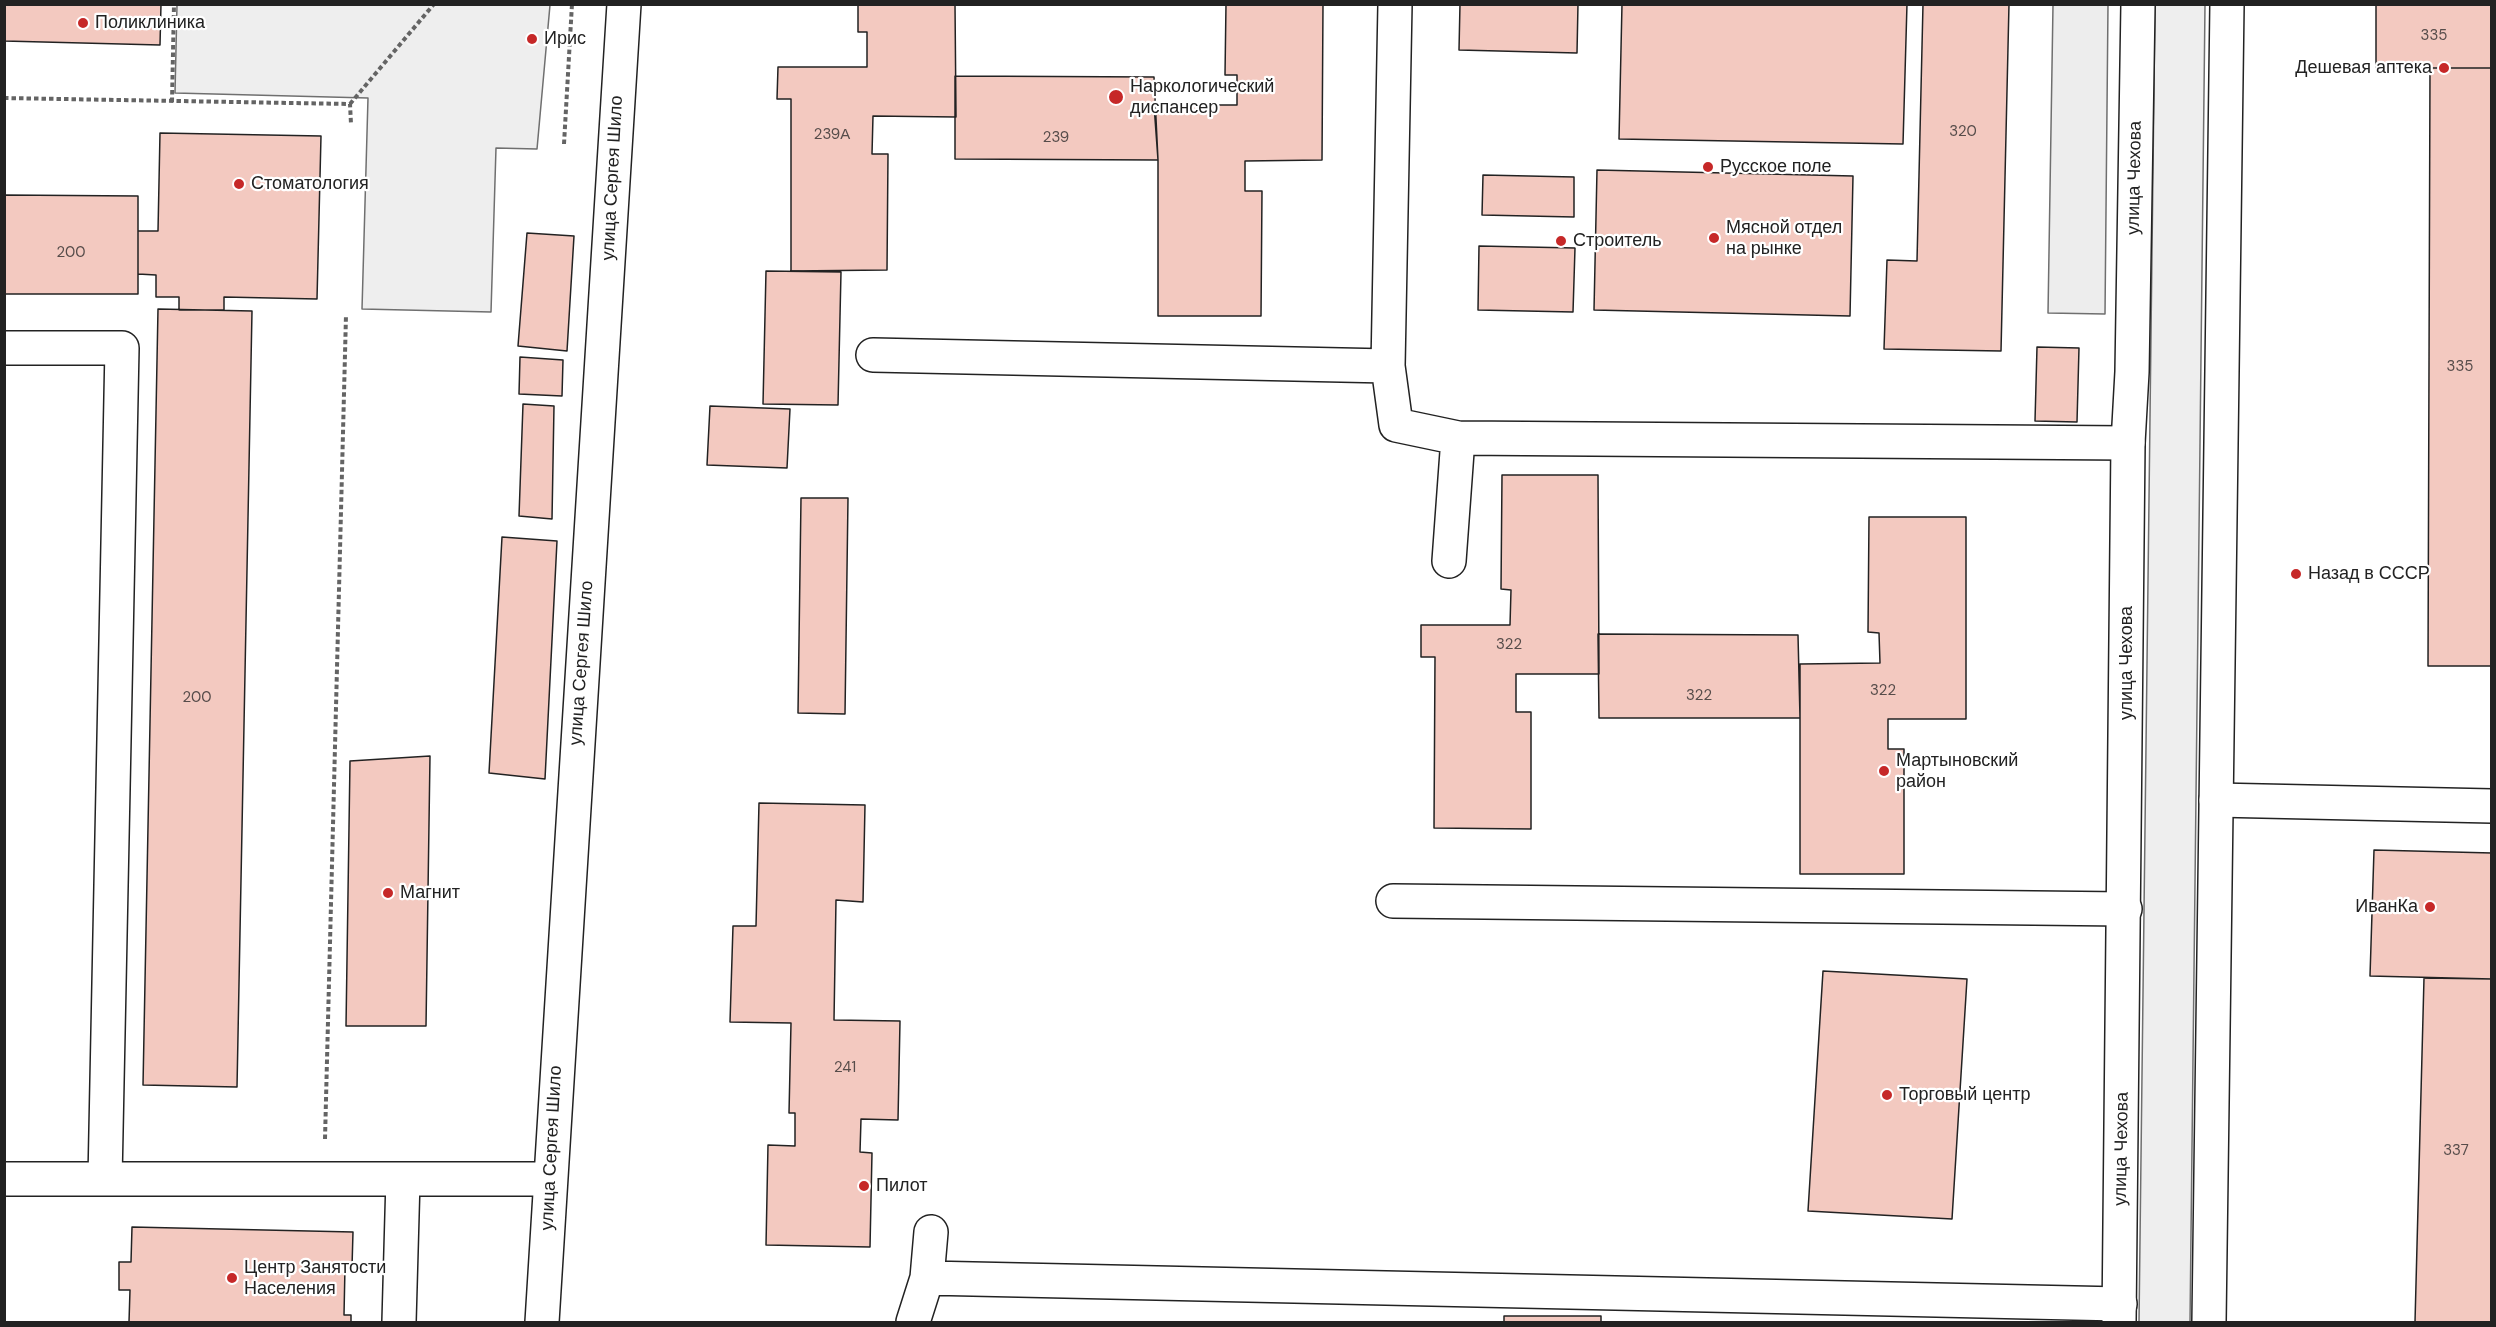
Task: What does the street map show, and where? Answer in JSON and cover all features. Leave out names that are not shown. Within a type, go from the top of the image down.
[{"type":"main road","name":"улица Сергея Шило","points":[[542,1323],[549,1179],[624,4]]},
{"type":"main road","points":[[1395,4],[1388,366],[1396,425],[1458,438],[2128,443]]},
{"type":"main road","name":"улица Чехова","points":[[2120,1313],[2128,443],[2132,372],[2138,4]]},
{"type":"main road","points":[[2209,1323],[2227,4]]},
{"type":"main road","points":[[4,348],[122,348],[105,1179]]},
{"type":"main road","points":[[873,355],[1388,366]]},
{"type":"main road","points":[[1449,561],[1458,438]]},
{"type":"main road","points":[[2216,800],[2492,806]]},
{"type":"main road","points":[[1393,901],[2125,909]]},
{"type":"main road","points":[[4,1179],[549,1179]]},
{"type":"main road","points":[[399,1323],[403,1179]]},
{"type":"main road","points":[[913,1323],[927,1278],[931,1232]]},
{"type":"main road","points":[[927,1278],[2120,1313]]},
{"type":"path","points":[[172,102],[174,4]]},
{"type":"path","points":[[351,124],[350,104],[435,4]]},
{"type":"path","points":[[564,144],[572,4]]},
{"type":"path","points":[[4,98],[350,104]]},
{"type":"path","points":[[324,1179],[346,315]]},
{"type":"shaded area","points":[[177,5],[550,5],[537,149],[496,148],[491,312],[362,309],[368,98],[175,93]]},
{"type":"shaded area","points":[[2053,5],[2108,5],[2105,314],[2048,313]]},
{"type":"shaded area","points":[[2155,5],[2205,5],[2190,1322],[2139,1322]]},
{"type":"building","name":"Поликлиника","points":[[4,4],[161,4],[160,45],[4,41]]},
{"type":"building","points":[[858,4],[955,4],[956,117],[873,116],[872,154],[888,154],[887,270],[791,271],[791,99],[777,99],[778,67],[867,67],[867,32],[858,32]]},
{"type":"building","points":[[1226,4],[1323,4],[1322,160],[1245,161],[1245,191],[1262,191],[1261,316],[1158,316],[1158,160],[1154,105],[1237,105],[1237,75],[1225,75]]},
{"type":"building","points":[[1460,4],[1578,4],[1577,53],[1459,50]]},
{"type":"building","points":[[1622,4],[1907,4],[1903,144],[1619,139]]},
{"type":"building","points":[[1923,4],[2009,4],[2001,351],[1884,349],[1887,260],[1917,261]]},
{"type":"building","points":[[2376,4],[2492,4],[2492,68],[2376,68]]},
{"type":"building","points":[[2430,68],[2492,68],[2492,666],[2428,666]]},
{"type":"building","name":"Наркологический диспансер","points":[[955,76],[1154,77],[1158,160],[955,159]]},
{"type":"building","name":"Стоматология","points":[[160,133],[321,136],[317,299],[224,297],[224,310],[179,310],[179,297],[156,297],[156,275],[138,274],[138,231],[158,231]]},
{"type":"building","points":[[1597,170],[1853,176],[1850,316],[1594,310]]},
{"type":"building","points":[[1483,175],[1574,177],[1574,217],[1482,215]]},
{"type":"building","points":[[4,195],[138,196],[138,294],[4,294]]},
{"type":"building","points":[[527,233],[574,236],[567,351],[518,346]]},
{"type":"building","points":[[1479,246],[1575,248],[1573,312],[1478,310]]},
{"type":"building","points":[[766,271],[841,272],[838,405],[763,404]]},
{"type":"building","points":[[158,309],[252,311],[237,1087],[143,1085]]},
{"type":"building","points":[[2037,347],[2079,348],[2077,422],[2035,421]]},
{"type":"building","points":[[520,357],[563,360],[562,396],[519,394]]},
{"type":"building","points":[[523,404],[554,406],[552,519],[519,516]]},
{"type":"building","points":[[710,406],[790,409],[787,468],[707,465]]},
{"type":"building","points":[[1502,475],[1598,475],[1599,674],[1516,674],[1516,712],[1531,712],[1531,829],[1434,828],[1435,657],[1421,657],[1421,625],[1510,625],[1511,590],[1501,589]]},
{"type":"building","points":[[801,498],[848,498],[845,714],[798,713]]},
{"type":"building","points":[[1869,517],[1966,517],[1966,719],[1888,719],[1888,749],[1904,749],[1904,874],[1800,874],[1800,664],[1880,663],[1879,633],[1868,632]]},
{"type":"building","points":[[502,537],[557,541],[545,779],[489,773]]},
{"type":"building","points":[[1598,634],[1798,635],[1800,718],[1599,718]]},
{"type":"building","name":"Магнит","points":[[430,756],[426,1026],[346,1026],[350,761]]},
{"type":"building","points":[[759,803],[865,805],[863,902],[836,900],[834,1020],[900,1021],[898,1120],[861,1119],[860,1152],[872,1153],[870,1247],[766,1245],[768,1145],[795,1146],[795,1113],[789,1113],[791,1023],[730,1022],[733,926],[756,926]]},
{"type":"building","points":[[2374,850],[2492,853],[2492,979],[2370,976]]},
{"type":"building","name":"Торговый центр","points":[[1823,971],[1967,979],[1952,1219],[1808,1211]]},
{"type":"building","points":[[2424,978],[2492,979],[2492,1322],[2415,1322]]},
{"type":"building","name":"Центр Занятости Населения","points":[[132,1227],[353,1232],[352,1267],[345,1267],[344,1315],[351,1315],[351,1322],[129,1322],[130,1290],[119,1290],[119,1262],[131,1262]]},
{"type":"building","points":[[1504,1316],[1601,1316],[1601,1322],[1504,1322]]},
{"type":"place","name":"Поликлиника","points":[[83,23]]},
{"type":"place","name":"Ирис","points":[[532,39]]},
{"type":"place","name":"Дешевая аптека","points":[[2444,68]]},
{"type":"place","name":"Наркологический диспансер","points":[[1116,97]]},
{"type":"place","name":"Русское поле","points":[[1708,167]]},
{"type":"place","name":"Стоматология","points":[[239,184]]},
{"type":"place","name":"Мясной отдел на рынке","points":[[1714,238]]},
{"type":"place","name":"Строитель","points":[[1561,241]]},
{"type":"place","name":"Назад в СССР","points":[[2296,574]]},
{"type":"place","name":"Мартыновский район","points":[[1884,771]]},
{"type":"place","name":"Магнит","points":[[388,893]]},
{"type":"place","name":"ИванКа","points":[[2430,907]]},
{"type":"place","name":"Торговый центр","points":[[1887,1095]]},
{"type":"place","name":"Пилот","points":[[864,1186]]},
{"type":"place","name":"Центр Занятости Населения","points":[[232,1278]]}]
